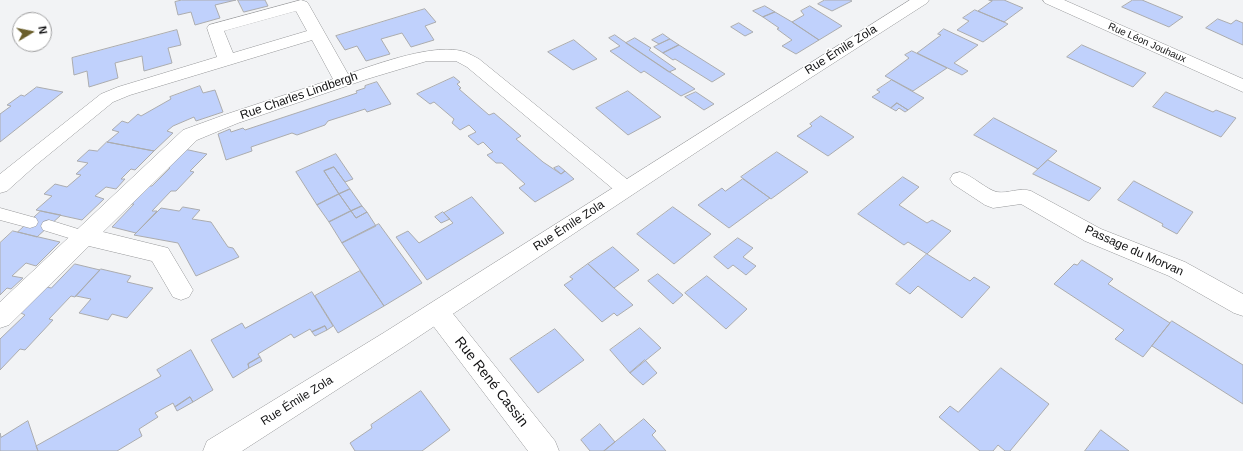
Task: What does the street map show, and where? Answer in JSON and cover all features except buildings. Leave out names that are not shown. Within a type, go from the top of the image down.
[{"type":"street","name":"Rue Émile Zola","points":[[217,451],[437,312],[801,74],[921,0]]},
{"type":"street","name":"Rue Léon Jouhaux","points":[[1051,0],[1243,86]]},
{"type":"street","points":[[227,60],[216,28],[301,5],[343,81]]},
{"type":"street","points":[[0,186],[29,160],[108,98],[124,91],[317,33]]},
{"type":"street","name":"Rue Charles Lindbergh","points":[[0,318],[190,135],[231,119],[343,81],[426,56],[460,56],[473,63],[626,189]]},
{"type":"street","name":"Passage du Morvan","points":[[960,179],[993,200],[1024,196],[1093,235],[1177,269],[1243,306]]},
{"type":"street","points":[[85,237],[160,254],[181,290]]},
{"type":"street","name":"Rue René Cassin","points":[[437,312],[545,451]]},
{"type":"lane","points":[[0,214],[30,222]]},
{"type":"lane","points":[[49,226],[85,237]]}]
